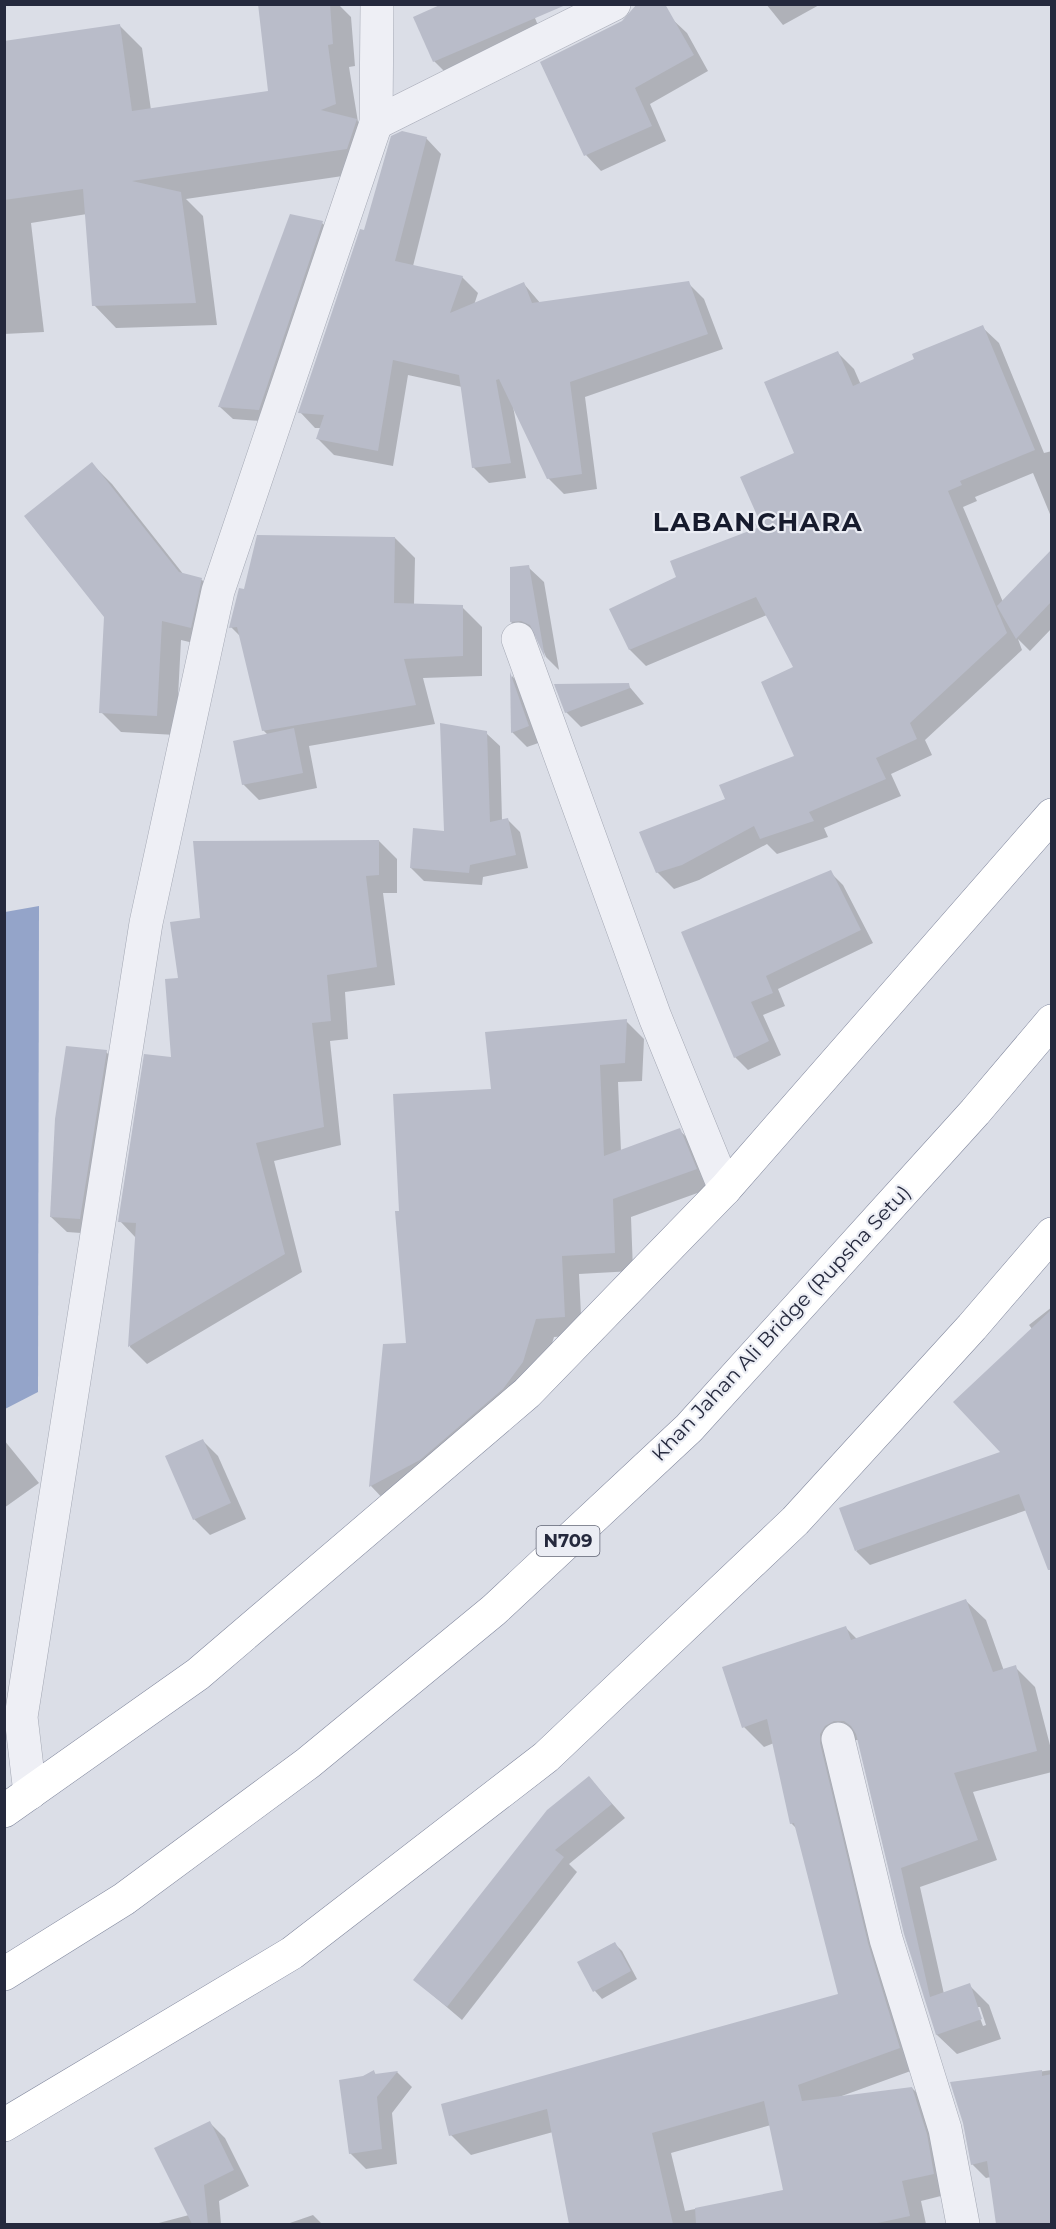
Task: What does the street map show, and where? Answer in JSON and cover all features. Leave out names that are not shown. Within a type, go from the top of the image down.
[{"type":"highway","points":[[17,1802],[198,1674],[527,1393],[725,1189],[1052,815]]},
{"type":"highway","name":"Khan Jahan Ali Bridge (Rupsha Setu)","points":[[4,1974],[124,1899],[309,1763],[494,1610],[689,1428],[975,1112],[1052,1021]]},
{"type":"highway","points":[[4,2125],[292,1953],[546,1756],[795,1521],[972,1327],[1052,1234]]},
{"type":"street","points":[[17,1802],[21,1717],[146,923],[218,591],[376,123],[377,4]]},
{"type":"street","points":[[376,123],[614,4]]},
{"type":"street","points":[[518,639],[655,1017],[725,1189]]},
{"type":"street","points":[[838,1739],[886,1939],[945,2129],[963,2224]]},
{"type":"water","points":[[39,906],[38,1392],[5,1409],[5,912]]},
{"type":"building","points":[[258,4],[330,4],[333,44],[328,45],[336,104],[321,110],[357,119],[347,149],[132,181],[181,192],[196,303],[92,306],[83,189],[4,200],[4,41],[120,24],[132,111],[268,91]]},
{"type":"building","points":[[442,4],[568,4],[433,62],[413,17]]},
{"type":"building","points":[[637,4],[665,4],[694,55],[635,88],[652,126],[584,156],[540,62],[622,21]]},
{"type":"building","points":[[402,131],[427,137],[395,261],[463,276],[450,313],[524,282],[532,303],[689,281],[708,334],[570,382],[582,474],[547,479],[499,379],[496,380],[511,463],[472,468],[459,375],[393,360],[378,451],[316,439],[324,415],[298,413],[360,229],[364,230],[391,136]]},
{"type":"building","points":[[290,214],[323,221],[259,410],[218,407]]},
{"type":"building","points":[[983,325],[1035,450],[960,481],[962,485],[948,491],[1007,633],[910,723],[917,739],[876,758],[886,779],[809,812],[814,821],[760,839],[754,826],[682,865],[656,873],[639,832],[725,799],[719,785],[794,756],[761,682],[793,667],[756,597],[629,650],[609,609],[676,577],[670,561],[757,528],[755,524],[760,522],[740,477],[794,453],[764,382],[838,351],[853,386],[914,359],[912,354]]},
{"type":"building","points":[[92,462],[179,572],[202,578],[191,628],[162,621],[157,716],[99,713],[104,617],[24,516]]},
{"type":"building","points":[[257,535],[395,537],[394,603],[463,605],[463,656],[404,659],[416,705],[262,731],[237,627],[229,628],[239,588],[244,589]]},
{"type":"building","points":[[1052,549],[1052,601],[1016,639],[997,606]]},
{"type":"building","points":[[529,565],[545,658],[530,625],[521,621],[510,622],[510,567]]},
{"type":"building","points":[[510,672],[529,726],[511,733]]},
{"type":"building","points":[[629,683],[630,688],[565,713],[554,684]]},
{"type":"building","points":[[440,723],[487,731],[490,822],[508,818],[516,855],[470,865],[469,873],[410,868],[413,828],[444,831]]},
{"type":"building","points":[[294,728],[303,773],[242,785],[233,741]]},
{"type":"building","points":[[379,840],[379,875],[366,876],[377,967],[327,975],[331,1021],[312,1023],[324,1127],[256,1143],[285,1254],[128,1347],[136,1223],[118,1222],[144,1054],[171,1057],[165,979],[178,978],[170,922],[200,918],[193,841]]},
{"type":"building","points":[[831,870],[861,930],[766,976],[773,993],[751,1002],[769,1041],[734,1058],[681,932]]},
{"type":"building","points":[[627,1019],[625,1063],[600,1065],[604,1156],[680,1128],[697,1169],[613,1199],[615,1253],[562,1256],[565,1317],[536,1319],[523,1362],[503,1389],[420,1460],[369,1487],[383,1344],[406,1343],[395,1211],[399,1211],[393,1094],[491,1089],[485,1032]]},
{"type":"building","points":[[66,1046],[107,1050],[80,1219],[50,1217],[55,1119]]},
{"type":"building","points":[[1052,1309],[1052,1570],[1048,1570],[1019,1494],[855,1551],[839,1508],[1000,1452],[953,1402]]},
{"type":"building","points":[[203,1439],[231,1503],[193,1520],[165,1456]]},
{"type":"building","points":[[966,1599],[993,1672],[1016,1665],[1037,1751],[954,1773],[978,1840],[901,1868],[930,1997],[970,1983],[982,2019],[936,2035],[904,1934],[856,1734],[844,1721],[834,1721],[825,1726],[820,1734],[820,1743],[868,1943],[900,2048],[798,2085],[802,2101],[912,2087],[927,2134],[934,2174],[902,2181],[910,2216],[873,2224],[696,2224],[695,2208],[783,2190],[764,2101],[652,2133],[673,2224],[569,2224],[547,2109],[449,2136],[441,2104],[838,1994],[794,1823],[790,1824],[767,1719],[742,1728],[722,1667],[846,1626],[851,1640]]},
{"type":"building","points":[[589,1776],[612,1804],[555,1850],[564,1857],[447,2007],[413,1980],[547,1810]]},
{"type":"building","points":[[615,1942],[631,1971],[593,1992],[577,1962]]},
{"type":"building","points":[[374,2070],[375,2074],[398,2071],[377,2097],[382,2149],[349,2154],[339,2080],[363,2076]]},
{"type":"building","points":[[1042,2070],[1042,2076],[1052,2074],[1052,2224],[996,2224],[987,2161],[971,2165],[963,2123],[950,2082]]},
{"type":"building","points":[[210,2121],[234,2170],[204,2185],[208,2224],[192,2224],[154,2148]]},
{"type":"district","name":"LABANCHARA","points":[[758,522]]}]
